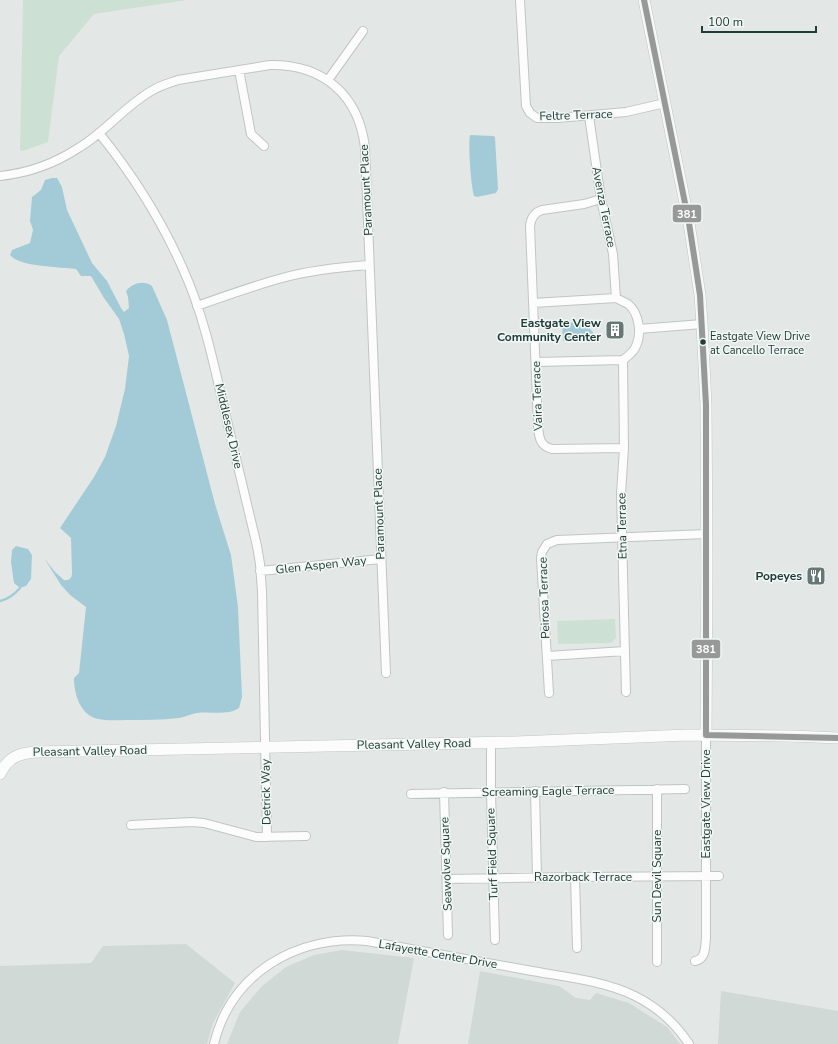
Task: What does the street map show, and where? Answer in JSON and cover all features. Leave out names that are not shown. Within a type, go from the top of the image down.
[{"type":"street","name":"Feltre Terrace","points":[[520,0],[526,106],[527,110],[537,118],[589,116],[626,112],[665,104]]},
{"type":"street","name":"Eastgate View Drive","points":[[644,0],[690,223],[700,295],[702,324],[706,405],[706,876],[705,948],[703,957],[700,960],[695,961]]},
{"type":"street","points":[[328,80],[363,31]]},
{"type":"street","name":"Paramount Place","points":[[0,176],[29,171],[63,158],[81,147],[143,96],[165,84],[178,80],[270,65],[284,65],[307,70],[328,80],[348,100],[361,126],[364,139],[386,673]]},
{"type":"street","points":[[239,70],[251,134],[264,146]]},
{"type":"street","name":"Avenza Terrace","points":[[589,116],[601,199],[613,254],[616,298]]},
{"type":"street","name":"Middlesex Drive","points":[[99,133],[118,156],[159,219],[184,270],[198,306],[213,359],[257,546],[260,571],[265,747]]},
{"type":"street","name":"Vaira Terrace","points":[[601,199],[578,205],[542,210],[533,217],[530,226],[538,426],[540,441],[543,445],[552,450],[624,448]]},
{"type":"street","points":[[198,306],[283,278],[319,270],[369,265]]},
{"type":"street","points":[[533,303],[616,298],[627,304],[633,310],[639,329],[636,346],[630,355],[623,360],[536,362]]},
{"type":"street","points":[[639,329],[702,324]]},
{"type":"street","name":"Etna Terrace","points":[[623,360],[624,448],[621,494],[626,692]]},
{"type":"street","name":"Peirosa Terrace","points":[[549,693],[541,558],[544,548],[548,544],[557,540],[706,534]]},
{"type":"street","name":"Glen Aspen Way","points":[[260,571],[381,559]]},
{"type":"street","points":[[547,656],[625,651]]},
{"type":"street","name":"Pleasant Valley Road","points":[[0,774],[10,761],[23,753],[491,743],[645,736],[706,735],[838,738]]},
{"type":"street","name":"Turf Field Square","points":[[491,743],[495,940]]},
{"type":"street","name":"Detrick Way","points":[[265,747],[267,837]]},
{"type":"street","name":"Sun Devil Square","points":[[656,962],[657,789]]},
{"type":"street","name":"Screaming Eagle Terrace","points":[[411,794],[444,792],[685,789]]},
{"type":"street","points":[[535,791],[537,877]]},
{"type":"street","name":"Seawolve Square","points":[[444,792],[448,935]]},
{"type":"street","points":[[131,825],[192,822],[245,835],[267,837],[306,836]]},
{"type":"street","points":[[576,876],[577,948]]},
{"type":"street","name":"Razorback Terrace","points":[[447,879],[576,876],[719,876]]},
{"type":"street","name":"Lafayette Center Drive","points":[[214,1044],[221,1022],[231,1003],[244,987],[268,965],[282,956],[304,946],[328,941],[352,939],[602,984],[623,990],[660,1012],[676,1026],[689,1044]]},
{"type":"shaded area","points":[[186,944],[235,983],[213,1023],[207,1044],[0,1044],[0,966],[91,963],[103,946]]},
{"type":"shaded area","points":[[342,950],[414,958],[398,1044],[227,1044],[240,1012],[262,986],[286,967],[314,955]]},
{"type":"shaded area","points":[[480,971],[559,986],[576,998],[590,1000],[596,993],[629,1003],[667,1027],[680,1044],[468,1044]]},
{"type":"shaded area","points":[[721,991],[838,1011],[838,1044],[718,1044]]},
{"type":"green space","points":[[23,0],[187,0],[94,14],[59,56],[48,142],[23,151],[20,150]]},
{"type":"green space","points":[[615,619],[616,638],[611,643],[558,644],[557,621]]},
{"type":"water","points":[[470,135],[495,137],[498,189],[496,193],[477,197],[474,196],[470,166]]},
{"type":"water","points":[[57,178],[62,187],[67,210],[92,263],[107,281],[124,312],[129,308],[126,291],[135,284],[145,283],[152,286],[167,320],[215,504],[231,555],[238,607],[242,697],[239,708],[229,712],[197,713],[179,718],[166,719],[105,720],[92,717],[87,713],[79,703],[75,691],[74,678],[79,673],[86,607],[70,595],[61,585],[44,558],[55,572],[64,580],[69,580],[71,578],[71,538],[60,528],[94,477],[105,457],[116,426],[125,389],[129,356],[119,319],[91,276],[81,276],[76,269],[41,266],[22,262],[10,255],[12,250],[30,243],[33,230],[30,221],[32,197],[41,190],[45,180]]},
{"type":"water","points":[[583,322],[593,332],[593,339],[563,341],[562,323]]},
{"type":"water","points":[[16,546],[28,549],[32,555],[31,579],[26,586],[20,588],[14,583],[11,562],[12,550]]},
{"type":"waterway","points":[[0,601],[16,593],[20,588]]},
{"type":"transit line","name":"381","points":[[644,0],[689,223],[700,295],[706,405],[706,735],[838,738]]},
{"type":"place","name":"Eastgate View Community Center","points":[[615,330]]},
{"type":"place","name":"Eastgate View Drive at Cancello Terrace","points":[[703,342]]},
{"type":"place","name":"Popeyes","points":[[816,576]]}]
